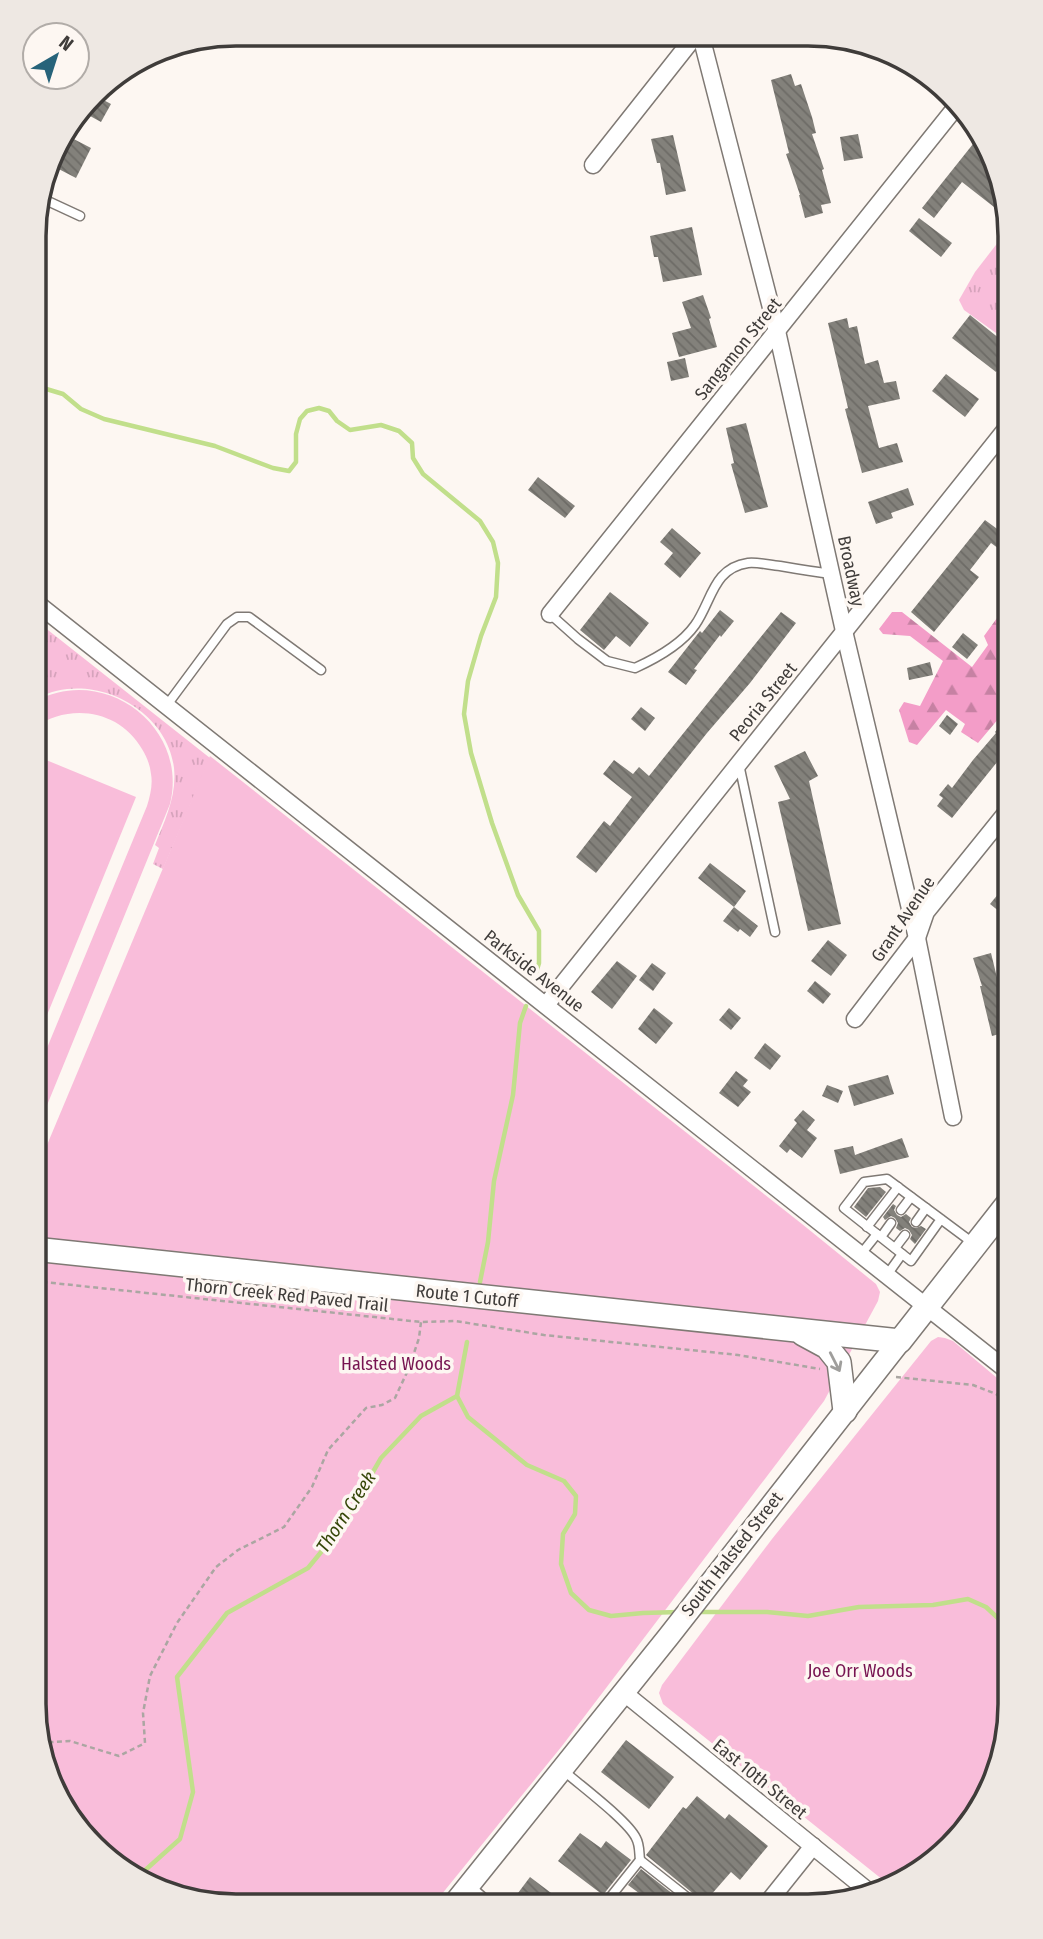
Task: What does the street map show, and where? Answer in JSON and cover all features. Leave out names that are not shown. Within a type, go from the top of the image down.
[{"type":"main road","name":"South Halsted Street","points":[[900,1341],[997,1217]]},
{"type":"main road","name":"Route 1 Cutoff","points":[[46,1250],[900,1341]]},
{"type":"main road","points":[[797,1331],[827,1347],[839,1362],[845,1411]]},
{"type":"street","points":[[593,165],[687,46]]},
{"type":"street","name":"Broadway","points":[[704,46],[777,331],[844,631],[918,938],[953,1117]]},
{"type":"street","name":"Sangamon Street","points":[[550,614],[952,112]]},
{"type":"street","name":"Peoria Street","points":[[546,1005],[998,439]]},
{"type":"street","name":"Parkside Avenue","points":[[46,610],[997,1363]]},
{"type":"street","name":"Grant Avenue","points":[[855,1019],[918,938],[926,912],[998,823]]},
{"type":"street","name":"South Halsted Street","points":[[462,1894],[900,1341]]},
{"type":"street","name":"East 10th Street","points":[[623,1692],[861,1885]]},
{"type":"street","points":[[775,1894],[813,1846]]},
{"type":"lane","points":[[49,202],[80,216]]},
{"type":"lane","points":[[550,614],[607,660],[635,668],[658,658],[695,626],[713,588],[724,573],[733,567],[755,563],[833,574]]},
{"type":"lane","points":[[167,705],[227,624],[237,617],[249,617],[321,670]]},
{"type":"lane","points":[[738,764],[775,932]]},
{"type":"lane","points":[[942,1219],[911,1261],[844,1208],[864,1182],[887,1179],[942,1219],[975,1245]]},
{"type":"lane","points":[[867,1227],[898,1187]]},
{"type":"lane","points":[[901,1210],[911,1197]]},
{"type":"lane","points":[[916,1222],[926,1208]]},
{"type":"lane","points":[[861,1254],[891,1223]]},
{"type":"lane","points":[[887,1275],[905,1235]]},
{"type":"lane","points":[[562,1769],[627,1825],[636,1838],[640,1860],[683,1894]]},
{"type":"lane","points":[[613,1894],[640,1860]]},
{"type":"lane","points":[[469,1885],[479,1894]]},
{"type":"path","name":"Thorn Creek Red Paved Trail","points":[[46,1282],[421,1322],[455,1321],[544,1335],[738,1355],[829,1370]]},
{"type":"path","points":[[50,1742],[70,1741],[119,1756],[145,1743],[143,1713],[150,1676],[177,1623],[216,1566],[238,1550],[284,1527],[312,1487],[328,1451],[366,1408],[382,1405],[395,1398],[409,1368],[419,1338],[421,1322]]},
{"type":"path","points":[[902,1377],[973,1385],[997,1395]]},
{"type":"green space","points":[[998,242],[998,334],[964,310],[959,300],[975,272]]},
{"type":"green space","points":[[892,612],[902,612],[972,667],[988,645],[984,636],[998,617],[998,720],[978,743],[961,732],[965,724],[946,710],[917,745],[909,742],[899,710],[904,702],[920,706],[943,661],[910,636],[883,634],[879,629]]},
{"type":"green space","points":[[46,628],[210,758],[163,869],[153,864],[159,848],[155,845],[174,788],[174,768],[168,747],[157,728],[142,712],[123,700],[102,692],[81,689],[46,695]]},
{"type":"green space","points":[[89,691],[114,697],[136,710],[154,728],[167,750],[173,776],[170,804],[46,1108],[46,1049],[147,806],[152,782],[147,758],[132,736],[121,726],[93,714],[63,715],[46,721],[46,698],[62,692]]},
{"type":"green space","name":"Halsted Woods","points":[[210,756],[802,1224],[876,1284],[880,1292],[878,1301],[824,1401],[562,1746],[442,1894],[211,1892],[187,1887],[152,1874],[110,1846],[78,1809],[65,1787],[52,1752],[46,1703],[46,1147]]},
{"type":"green space","points":[[46,760],[136,797],[46,1018]]},
{"type":"green space","name":"Joe Orr Woods","points":[[938,1337],[953,1341],[997,1378],[997,1716],[994,1740],[983,1776],[958,1819],[942,1838],[923,1854],[881,1878],[663,1704],[659,1693],[662,1685],[772,1539],[931,1341]]},
{"type":"building","points":[[791,74],[795,86],[801,84],[812,117],[816,133],[812,134],[824,169],[822,170],[831,203],[821,205],[823,213],[805,218],[786,154],[789,153],[771,80]]},
{"type":"building","points":[[103,100],[111,104],[101,122],[89,115]]},
{"type":"building","points":[[858,134],[863,158],[844,161],[840,137]]},
{"type":"building","points":[[673,135],[686,191],[666,195],[660,163],[657,163],[651,139]]},
{"type":"building","points":[[73,139],[91,148],[76,178],[58,169]]},
{"type":"building","points":[[974,144],[987,175],[995,206],[962,182],[934,218],[922,208]]},
{"type":"building","points":[[919,218],[952,243],[941,257],[909,231]]},
{"type":"building","points":[[692,227],[702,275],[663,282],[650,236]]},
{"type":"building","points":[[703,295],[717,347],[679,357],[672,333],[691,328],[682,302]]},
{"type":"building","points":[[970,315],[998,337],[998,370],[996,372],[952,338]]},
{"type":"building","points":[[847,318],[849,328],[857,326],[865,364],[878,360],[884,383],[896,381],[900,399],[868,406],[879,448],[897,443],[903,462],[862,473],[845,409],[848,408],[828,323]]},
{"type":"building","points":[[685,358],[689,377],[671,381],[667,362]]},
{"type":"building","points":[[946,374],[979,399],[965,417],[932,391]]},
{"type":"building","points":[[746,423],[768,507],[745,513],[731,464],[734,463],[726,428]]},
{"type":"building","points":[[538,477],[575,506],[565,518],[528,490]]},
{"type":"building","points":[[908,488],[914,505],[891,513],[893,518],[876,524],[868,502]]},
{"type":"building","points":[[985,520],[998,529],[998,548],[991,543],[970,570],[979,577],[934,632],[911,612]]},
{"type":"building","points":[[672,528],[701,553],[680,578],[664,564],[673,553],[660,542]]},
{"type":"building","points":[[610,592],[649,623],[630,647],[616,636],[604,650],[580,630]]},
{"type":"building","points":[[720,610],[734,621],[694,669],[697,670],[686,685],[668,672]]},
{"type":"building","points":[[781,612],[796,623],[596,873],[576,857],[604,821],[610,826],[632,797],[603,774],[614,760],[633,774],[639,767],[649,776]]},
{"type":"building","points":[[963,633],[978,645],[967,659],[952,647]]},
{"type":"building","points":[[930,662],[933,675],[909,680],[907,668]]},
{"type":"building","points":[[641,707],[655,718],[645,731],[631,719]]},
{"type":"building","points":[[947,715],[958,724],[950,735],[939,726]]},
{"type":"building","points":[[998,729],[998,761],[952,818],[937,806],[943,798],[939,795],[948,784],[952,788]]},
{"type":"building","points":[[805,751],[818,776],[809,781],[841,924],[808,931],[778,802],[790,799],[774,766]]},
{"type":"building","points":[[710,863],[746,891],[734,907],[698,878]]},
{"type":"building","points":[[998,895],[998,910],[990,904]]},
{"type":"building","points":[[734,907],[758,926],[750,937],[723,921]]},
{"type":"building","points":[[828,940],[847,955],[831,976],[811,961]]},
{"type":"building","points":[[991,953],[997,980],[997,1034],[992,1036],[982,986],[973,958]]},
{"type":"building","points":[[617,961],[637,976],[612,1009],[591,992]]},
{"type":"building","points":[[652,963],[666,973],[653,991],[639,980]]},
{"type":"building","points":[[815,981],[831,994],[823,1004],[807,991]]},
{"type":"building","points":[[654,1008],[673,1023],[656,1044],[638,1029]]},
{"type":"building","points":[[729,1008],[741,1018],[731,1030],[719,1020]]},
{"type":"building","points":[[765,1043],[781,1056],[770,1070],[754,1058]]},
{"type":"building","points":[[736,1071],[748,1080],[743,1086],[751,1092],[738,1107],[719,1093]]},
{"type":"building","points":[[888,1075],[894,1094],[854,1106],[848,1086]]},
{"type":"building","points":[[827,1085],[843,1091],[838,1103],[822,1096]]},
{"type":"building","points":[[803,1110],[815,1120],[807,1130],[817,1138],[802,1158],[790,1149],[787,1153],[779,1146],[797,1123],[794,1120]]},
{"type":"building","points":[[902,1138],[909,1157],[840,1174],[834,1150],[853,1146],[855,1155]]},
{"type":"building","points":[[880,1187],[886,1192],[866,1217],[854,1207],[868,1188]]},
{"type":"building","points":[[893,1204],[896,1206],[894,1210],[897,1215],[901,1217],[906,1214],[911,1218],[909,1222],[912,1227],[921,1226],[926,1229],[915,1244],[910,1239],[912,1235],[909,1230],[905,1228],[900,1231],[896,1228],[898,1223],[895,1218],[891,1216],[885,1220],[883,1217]]},
{"type":"building","points":[[626,1740],[674,1777],[649,1809],[601,1772]]},
{"type":"building","points":[[697,1796],[725,1819],[729,1814],[768,1846],[740,1880],[731,1872],[712,1894],[694,1894],[646,1855],[683,1807],[686,1809]]},
{"type":"building","points":[[580,1833],[601,1848],[606,1841],[631,1860],[604,1894],[558,1861]]},
{"type":"building","points":[[641,1869],[673,1894],[640,1894],[628,1885]]},
{"type":"building","points":[[530,1877],[552,1894],[517,1894]]},
{"type":"waterway","points":[[46,389],[63,394],[81,409],[104,419],[215,446],[273,468],[289,471],[296,462],[296,434],[300,419],[307,411],[319,408],[329,411],[350,430],[381,425],[399,431],[412,443],[413,458],[423,474],[480,521],[493,542],[498,563],[496,597],[468,681],[464,714],[471,753],[492,823],[518,895],[539,931],[539,963],[534,979]]},
{"type":"waterway","points":[[480,1282],[488,1242],[494,1181],[513,1095],[520,1023],[526,1006]]},
{"type":"waterway","points":[[467,1342],[457,1396],[468,1417],[527,1465],[564,1481],[576,1496],[575,1514],[563,1534],[561,1564],[571,1593],[589,1610],[611,1616],[679,1612]]},
{"type":"waterway","name":"Thorn Creek","points":[[145,1870],[180,1839],[193,1792],[177,1677],[227,1613],[308,1568],[340,1529],[381,1458],[421,1416],[457,1396]]},
{"type":"waterway","points":[[695,1612],[767,1612],[808,1616],[859,1607],[933,1605],[968,1599],[986,1607],[997,1617]]}]
